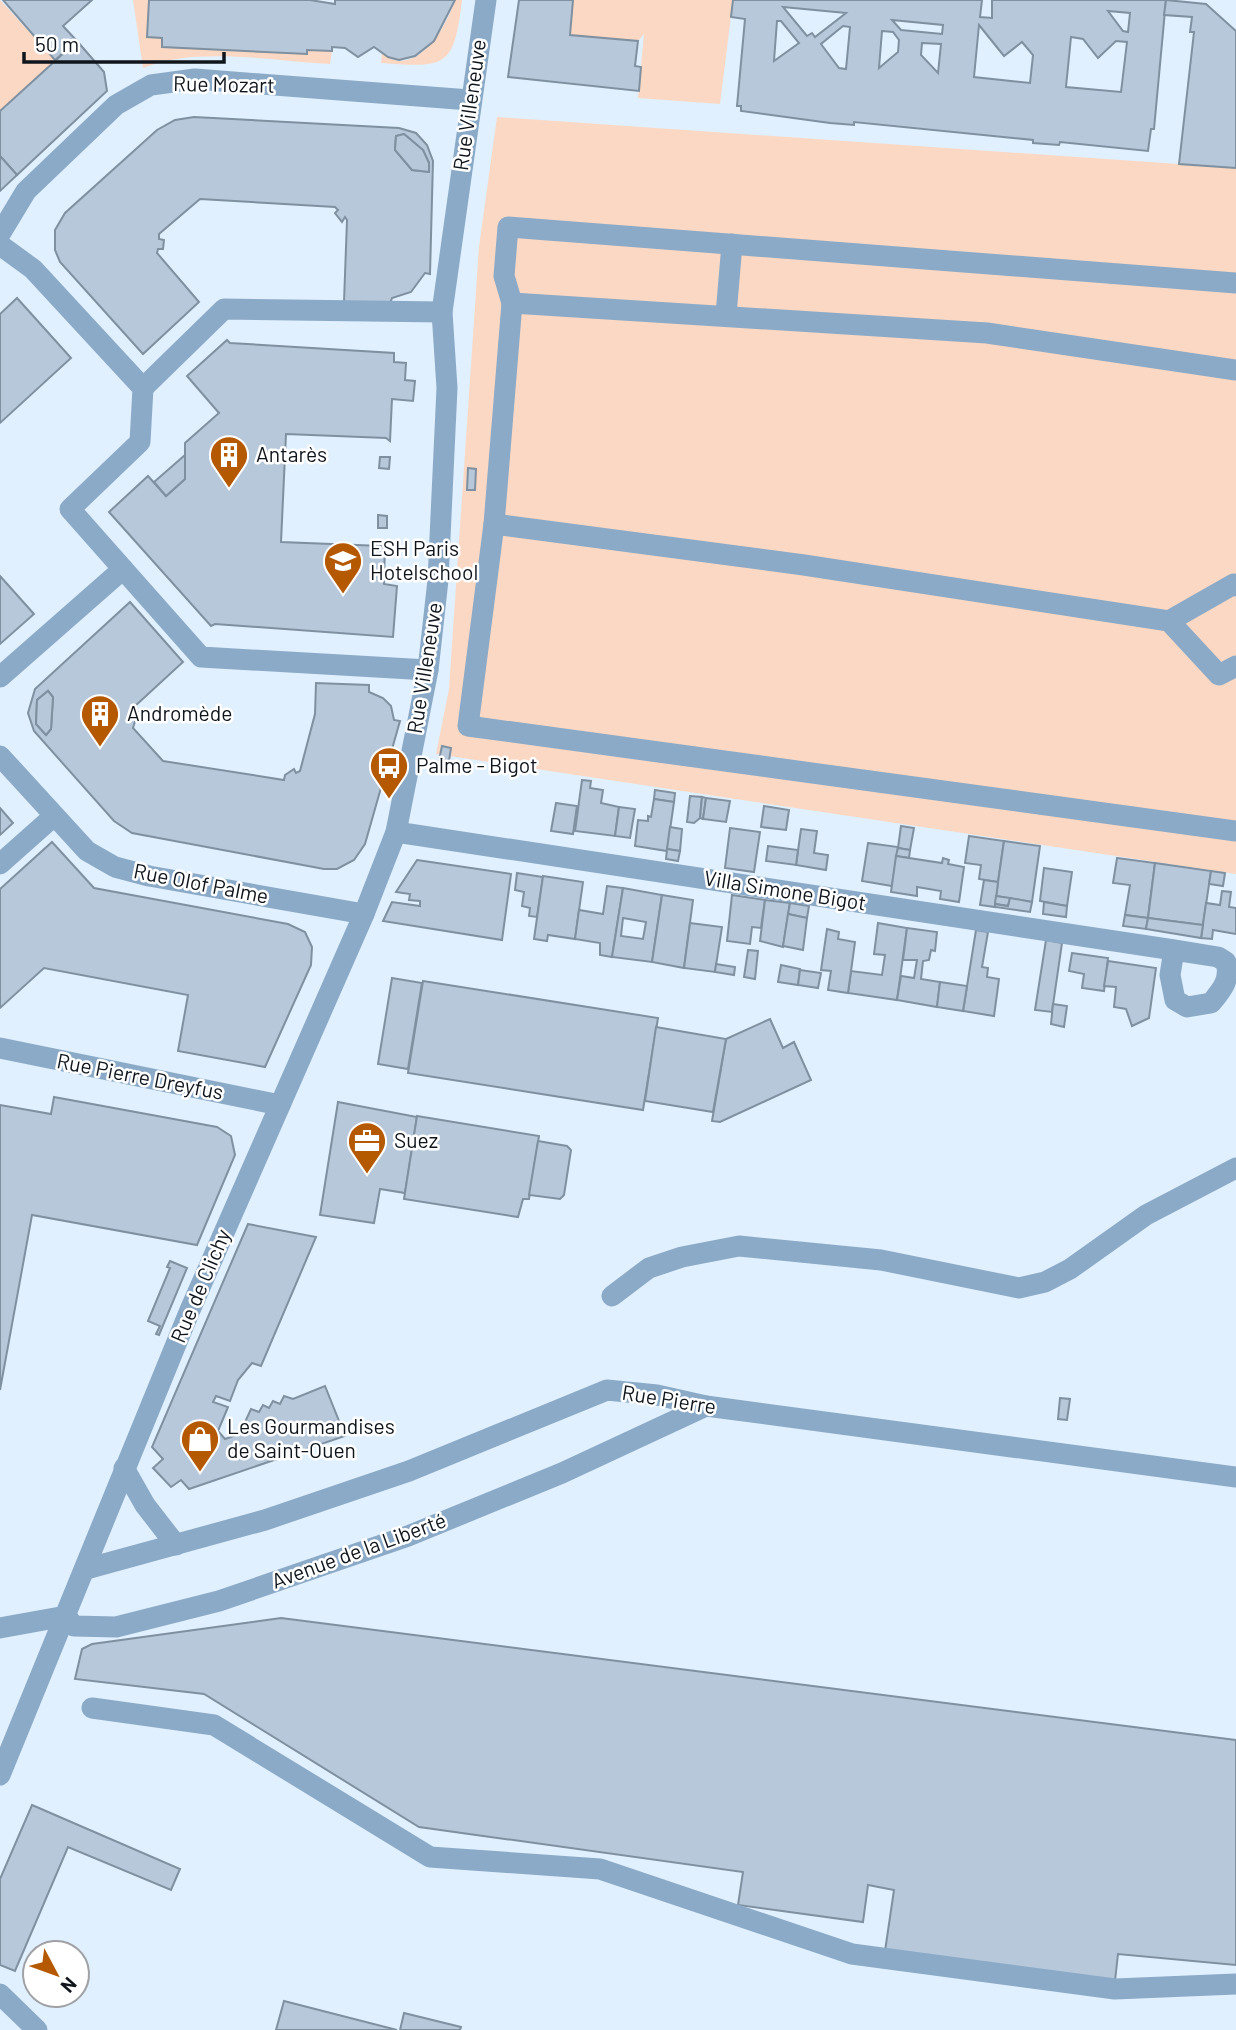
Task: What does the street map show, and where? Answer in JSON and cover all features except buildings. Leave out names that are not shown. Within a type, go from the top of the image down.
[{"type":"street","name":"Rue Villeneuve","points":[[280,1105],[364,914],[396,832],[428,670],[438,580],[447,388],[442,312],[486,0]]},
{"type":"street","name":"Rue Mozart","points":[[0,234],[26,191],[116,105],[151,85],[195,79],[470,100]]},
{"type":"street","points":[[1236,284],[508,227],[504,276],[512,303],[494,524],[468,726],[1236,831]]},
{"type":"street","points":[[726,315],[732,244]]},
{"type":"street","points":[[0,245],[33,269],[143,388]]},
{"type":"street","points":[[512,303],[987,333],[1236,370]]},
{"type":"street","points":[[428,670],[201,657],[71,509],[140,442],[143,388],[224,309],[442,312]]},
{"type":"street","points":[[494,524],[804,565],[1169,621],[1234,584],[1236,586]]},
{"type":"street","points":[[0,677],[123,569]]},
{"type":"street","points":[[1169,621],[1219,675],[1236,666]]},
{"type":"street","name":"Rue Olof Palme","points":[[0,756],[87,851],[115,867],[149,876],[364,914]]},
{"type":"street","points":[[0,864],[54,816]]},
{"type":"street","name":"Villa Simone Bigot","points":[[396,832],[1174,950],[1218,957],[1231,963],[1219,994],[1211,1003],[1187,1007],[1175,1000],[1171,989],[1174,950]]},
{"type":"street","name":"Rue Pierre Dreyfus","points":[[0,1048],[280,1105]]},
{"type":"street","name":"Rue de Clichy","points":[[0,1775],[190,1310],[280,1105]]},
{"type":"street","points":[[612,1296],[649,1268],[682,1257],[739,1246],[881,1260],[1019,1288],[1045,1282],[1070,1269],[1146,1215],[1236,1168]]},
{"type":"street","name":"Rue Pierre","points":[[86,1569],[265,1520],[409,1471],[607,1390],[657,1395],[706,1406],[1236,1477]]},
{"type":"street","name":"Avenue de la Liberté","points":[[0,1628],[66,1616],[74,1626],[116,1627],[219,1601],[408,1536],[562,1473],[706,1406]]},
{"type":"street","points":[[124,1468],[145,1505],[176,1545]]},
{"type":"street","points":[[92,1708],[214,1725],[430,1857],[600,1868],[852,1954],[1115,1989],[1236,1984]]},
{"type":"street","points":[[0,1994],[37,2030]]},
{"type":"shaded area","points":[[0,0],[55,60],[0,111]]},
{"type":"shaded area","points":[[133,0],[149,0],[147,37],[162,38],[162,47],[306,54],[307,50],[332,51],[330,64],[211,56],[164,61],[143,68]]},
{"type":"shaded area","points":[[455,0],[462,0],[459,22],[450,51],[443,58],[434,63],[420,65],[381,63],[382,53],[395,60],[407,60],[428,47],[445,23]]},
{"type":"shaded area","points":[[573,0],[733,0],[720,104],[638,98],[644,34],[638,41],[570,35]]},
{"type":"shaded area","points":[[497,117],[1236,168],[1236,874],[436,754],[449,689],[479,247]]},
{"type":"place","name":"Antarès","points":[[229,489]]},
{"type":"place","name":"ESH Paris Hotelschool","points":[[343,595]]},
{"type":"place","name":"Andromède","points":[[100,748]]},
{"type":"place","name":"Palme - Bigot","points":[[389,800]]},
{"type":"place","name":"Suez","points":[[367,1175]]},
{"type":"place","name":"Les Gourmandises de Saint-Ouen","points":[[200,1473]]}]
